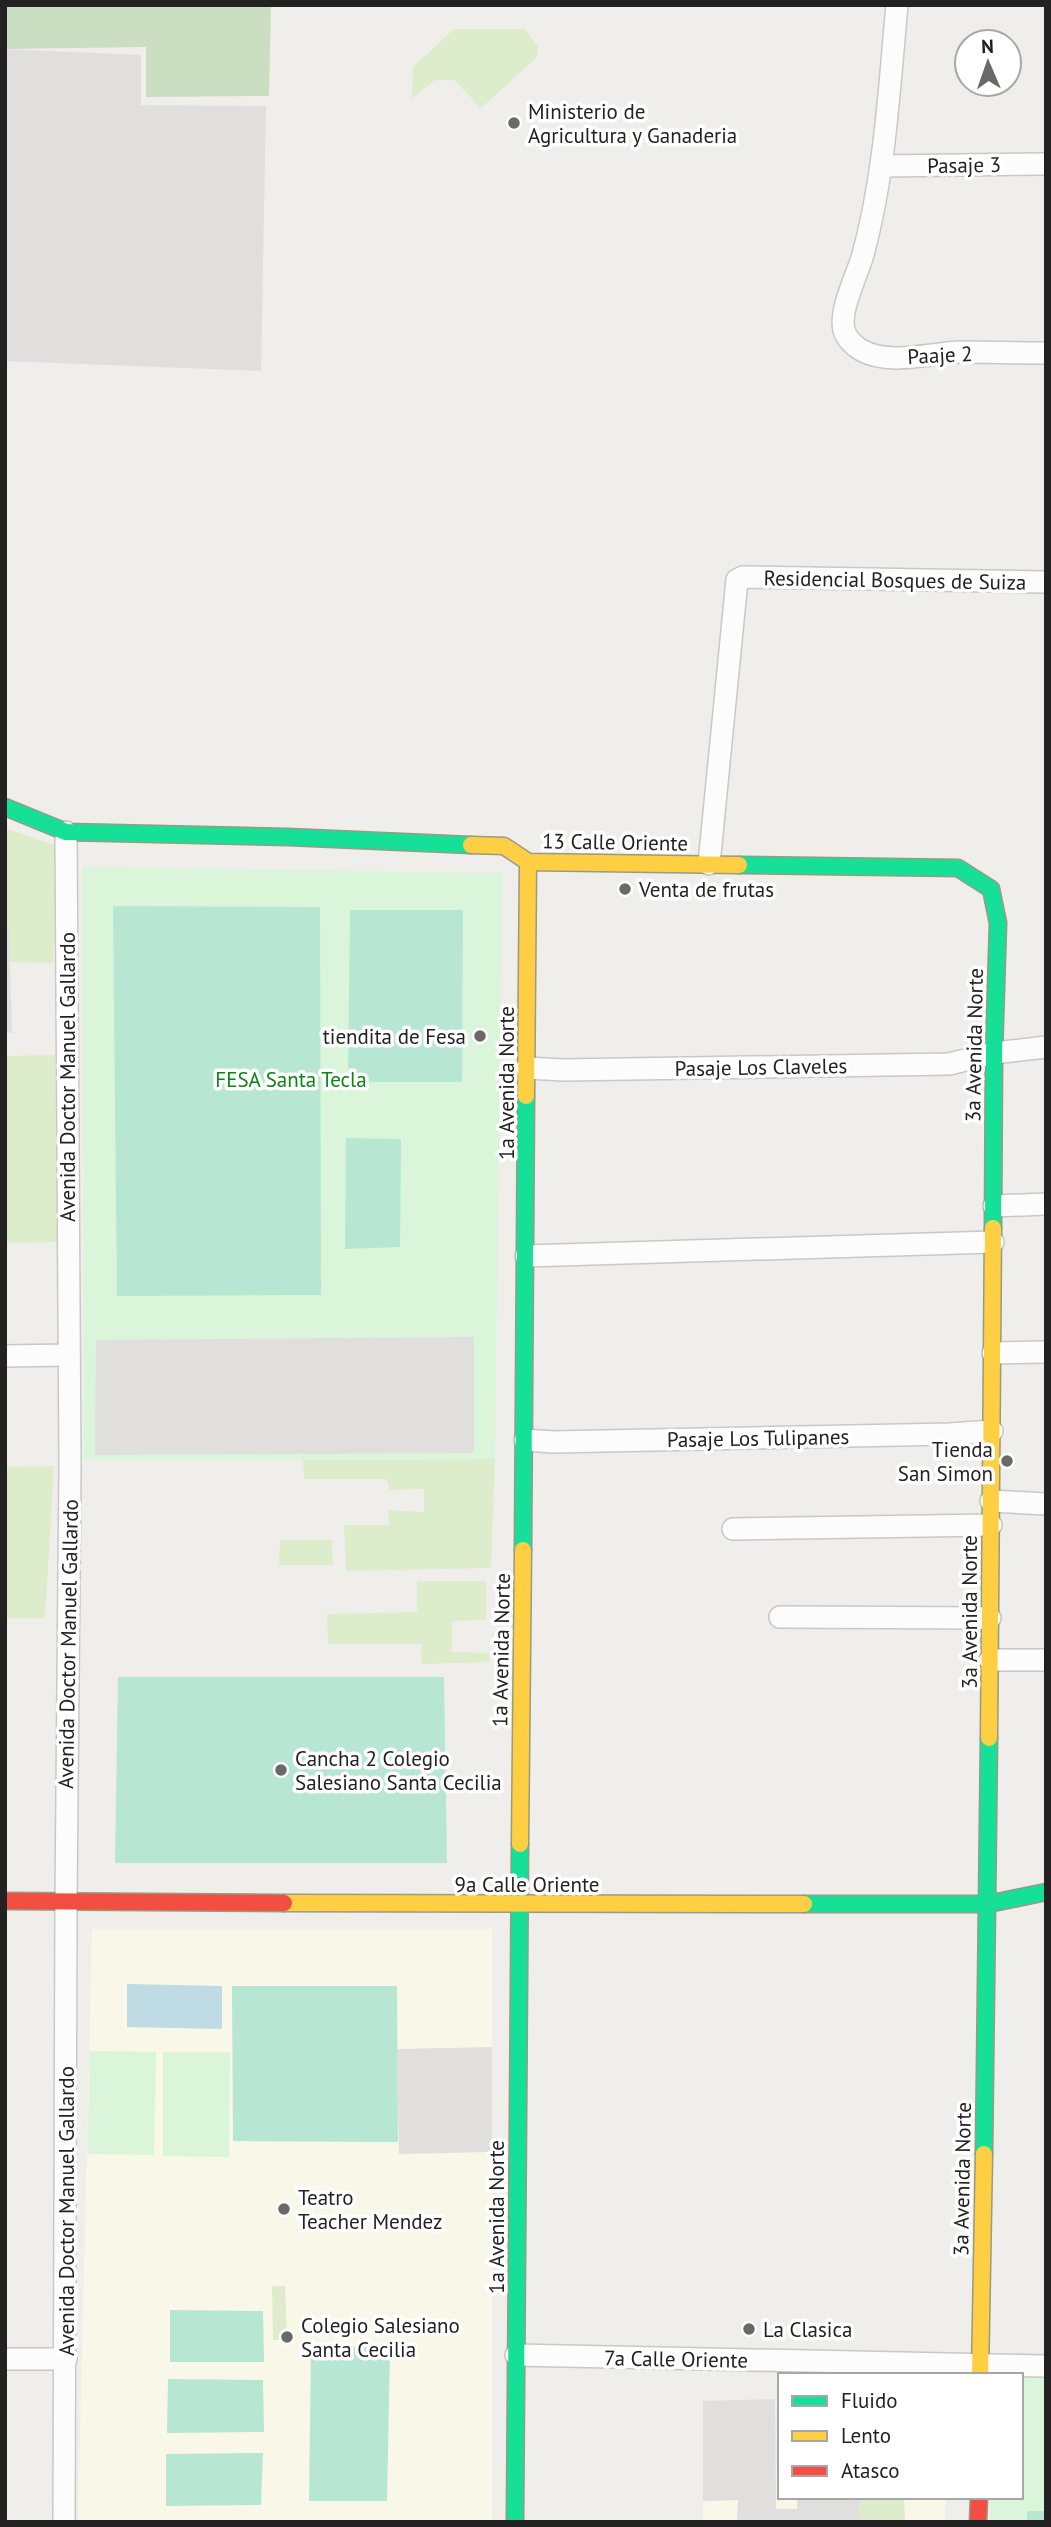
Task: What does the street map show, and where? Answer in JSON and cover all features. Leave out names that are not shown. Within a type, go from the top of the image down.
[{"type":"street","points":[[882,166],[897,5]]},
{"type":"street","name":"Pasaje 3","points":[[882,166],[1046,164]]},
{"type":"street","name":"Paaje 2","points":[[882,166],[862,257],[845,311],[844,330],[851,342],[863,351],[883,356],[914,358],[957,352],[1046,353]]},
{"type":"street","name":"Residencial Bosques de Suiza","points":[[709,864],[737,580],[743,577],[1046,582]]},
{"type":"street","points":[[5,807],[66,832]]},
{"type":"street","name":"13 Calle Oriente","points":[[66,832],[504,846],[528,862],[958,868]]},
{"type":"street","name":"Avenida Doctor Manuel Gallardo","points":[[64,2522],[69,1355],[66,832]]},
{"type":"street","name":"1a Avenida Norte","points":[[515,2522],[528,862]]},
{"type":"street","name":"3a Avenida Norte","points":[[958,868],[991,889],[998,923],[994,1053],[988,1904],[980,2370]]},
{"type":"street","name":"Pasaje Los Claveles","points":[[527,1068],[563,1070],[949,1064],[994,1053],[1046,1048]]},
{"type":"street","points":[[994,1206],[1046,1204]]},
{"type":"street","points":[[526,1256],[993,1242]]},
{"type":"street","points":[[993,1353],[1046,1352]]},
{"type":"street","points":[[5,1356],[69,1355]]},
{"type":"street","name":"Pasaje Los Tulipanes","points":[[525,1440],[554,1442],[992,1431]]},
{"type":"street","points":[[991,1501],[1046,1504]]},
{"type":"street","points":[[733,1529],[991,1525]]},
{"type":"street","points":[[780,1617],[990,1618]]},
{"type":"street","points":[[990,1660],[1046,1660]]},
{"type":"street","name":"9a Calle Oriente","points":[[988,1904],[1046,1892]]},
{"type":"street","name":"9a Calle Oriente","points":[[5,1901],[518,1905],[988,1904],[1023,1911]]},
{"type":"street","name":"7a Calle Oriente","points":[[516,2355],[980,2370],[1046,2366]]},
{"type":"street","points":[[5,2359],[66,2358]]},
{"type":"street","points":[[978,2522],[979,2499]]},
{"type":"shaded area","points":[[5,49],[141,55],[141,105],[266,106],[261,371],[5,361]]},
{"type":"shaded area","points":[[5,927],[9,927],[12,1033],[5,1032]]},
{"type":"shaded area","points":[[474,1337],[474,1453],[95,1455],[96,1340]]},
{"type":"shaded area","name":"Colegio Salesiano Santa Cecilia","points":[[92,1929],[492,1929],[492,2522],[78,2522]]},
{"type":"shaded area","points":[[492,2047],[492,2152],[399,2154],[397,2049]]},
{"type":"shaded area","points":[[775,2399],[776,2509],[797,2509],[797,2499],[859,2499],[860,2522],[737,2522],[738,2500],[703,2501],[703,2401]]},
{"type":"shaded area","points":[[778,2468],[778,2499],[797,2499],[797,2509],[776,2509]]},
{"type":"shaded area","points":[[904,2499],[946,2499],[945,2522],[905,2522]]},
{"type":"shaded area","points":[[738,2500],[737,2522],[703,2522],[703,2501]]},
{"type":"green space","points":[[5,5],[271,5],[269,96],[146,97],[146,47],[5,49]]},
{"type":"green space","points":[[454,29],[524,29],[538,46],[537,57],[481,108],[454,80],[435,80],[412,99],[413,67]]},
{"type":"green space","points":[[5,828],[57,846],[53,963],[10,962],[9,928],[5,927]]},
{"type":"green space","name":"FESA Santa Tecla","points":[[82,867],[502,873],[495,1459],[84,1460]]},
{"type":"green space","points":[[113,906],[320,907],[321,1295],[117,1296]]},
{"type":"green space","points":[[350,910],[463,910],[462,1082],[348,1082]]},
{"type":"green space","points":[[55,1055],[57,1242],[5,1243],[5,1056]]},
{"type":"green space","points":[[346,1138],[401,1139],[400,1247],[345,1249]]},
{"type":"green space","points":[[495,1459],[491,1568],[346,1571],[344,1525],[389,1525],[388,1510],[424,1512],[424,1489],[390,1490],[387,1479],[304,1479],[303,1460]]},
{"type":"green space","points":[[54,1466],[45,1618],[5,1618],[5,1467]]},
{"type":"green space","points":[[280,1540],[332,1540],[333,1565],[279,1565]]},
{"type":"green space","points":[[417,1581],[486,1581],[486,1620],[452,1621],[452,1652],[489,1653],[490,1662],[422,1664],[421,1644],[328,1644],[327,1614],[417,1612]]},
{"type":"green space","name":"Cancha 2 Colegio Salesiano Santa Cecilia","points":[[118,1677],[444,1677],[447,1863],[115,1863]]},
{"type":"green space","points":[[232,1986],[397,1986],[398,2142],[233,2141]]},
{"type":"green space","points":[[90,2051],[156,2052],[154,2155],[87,2154]]},
{"type":"green space","points":[[163,2052],[230,2052],[229,2157],[163,2156]]},
{"type":"green space","points":[[272,2286],[285,2286],[287,2340],[273,2340]]},
{"type":"green space","points":[[170,2310],[263,2311],[264,2362],[170,2362]]},
{"type":"green space","points":[[311,2346],[390,2347],[387,2501],[309,2501]]},
{"type":"green space","points":[[1023,2375],[1046,2375],[1046,2522],[990,2522],[991,2499],[1023,2499]]},
{"type":"green space","points":[[168,2379],[263,2380],[264,2432],[167,2433]]},
{"type":"green space","points":[[263,2453],[261,2505],[166,2506],[166,2454]]},
{"type":"green space","points":[[859,2499],[904,2499],[905,2522],[860,2522]]},
{"type":"green space","points":[[1027,2511],[1046,2511],[1046,2522],[1027,2522]]},
{"type":"water","points":[[127,1984],[222,1986],[222,2029],[127,2027]]},
{"type":"traffic: fast","points":[[5,807],[66,832],[288,837],[471,845]]},
{"type":"traffic: fast","points":[[739,865],[958,868],[991,889],[998,923],[993,1228]]},
{"type":"traffic: fast","points":[[523,1550],[526,1096]]},
{"type":"traffic: fast","points":[[984,2154],[989,1738]]},
{"type":"traffic: fast","points":[[515,2522],[520,1844]]},
{"type":"traffic: fast","points":[[804,1904],[988,1904],[1046,1892]]},
{"type":"traffic: slow","points":[[471,845],[504,846],[528,862],[739,865]]},
{"type":"traffic: slow","points":[[526,1096],[528,862]]},
{"type":"traffic: slow","points":[[989,1738],[993,1228]]},
{"type":"traffic: slow","points":[[520,1844],[523,1550]]},
{"type":"traffic: slow","points":[[284,1903],[804,1904]]},
{"type":"traffic: slow","points":[[980,2373],[984,2154]]},
{"type":"traffic: jam","points":[[5,1901],[284,1903]]},
{"type":"traffic: jam","points":[[978,2522],[979,2499]]},
{"type":"place","name":"Ministerio de Agricultura y Ganaderia","points":[[514,123]]},
{"type":"place","name":"Venta de frutas","points":[[625,889]]},
{"type":"place","name":"tiendita de Fesa","points":[[480,1036]]},
{"type":"place","name":"Tienda San Simon","points":[[1007,1461]]},
{"type":"place","name":"Cancha 2 Colegio Salesiano Santa Cecilia","points":[[281,1770]]},
{"type":"place","name":"Teatro Teacher Mendez","points":[[284,2209]]},
{"type":"place","name":"La Clasica","points":[[749,2329]]},
{"type":"place","name":"Colegio Salesiano Santa Cecilia","points":[[287,2337]]}]
